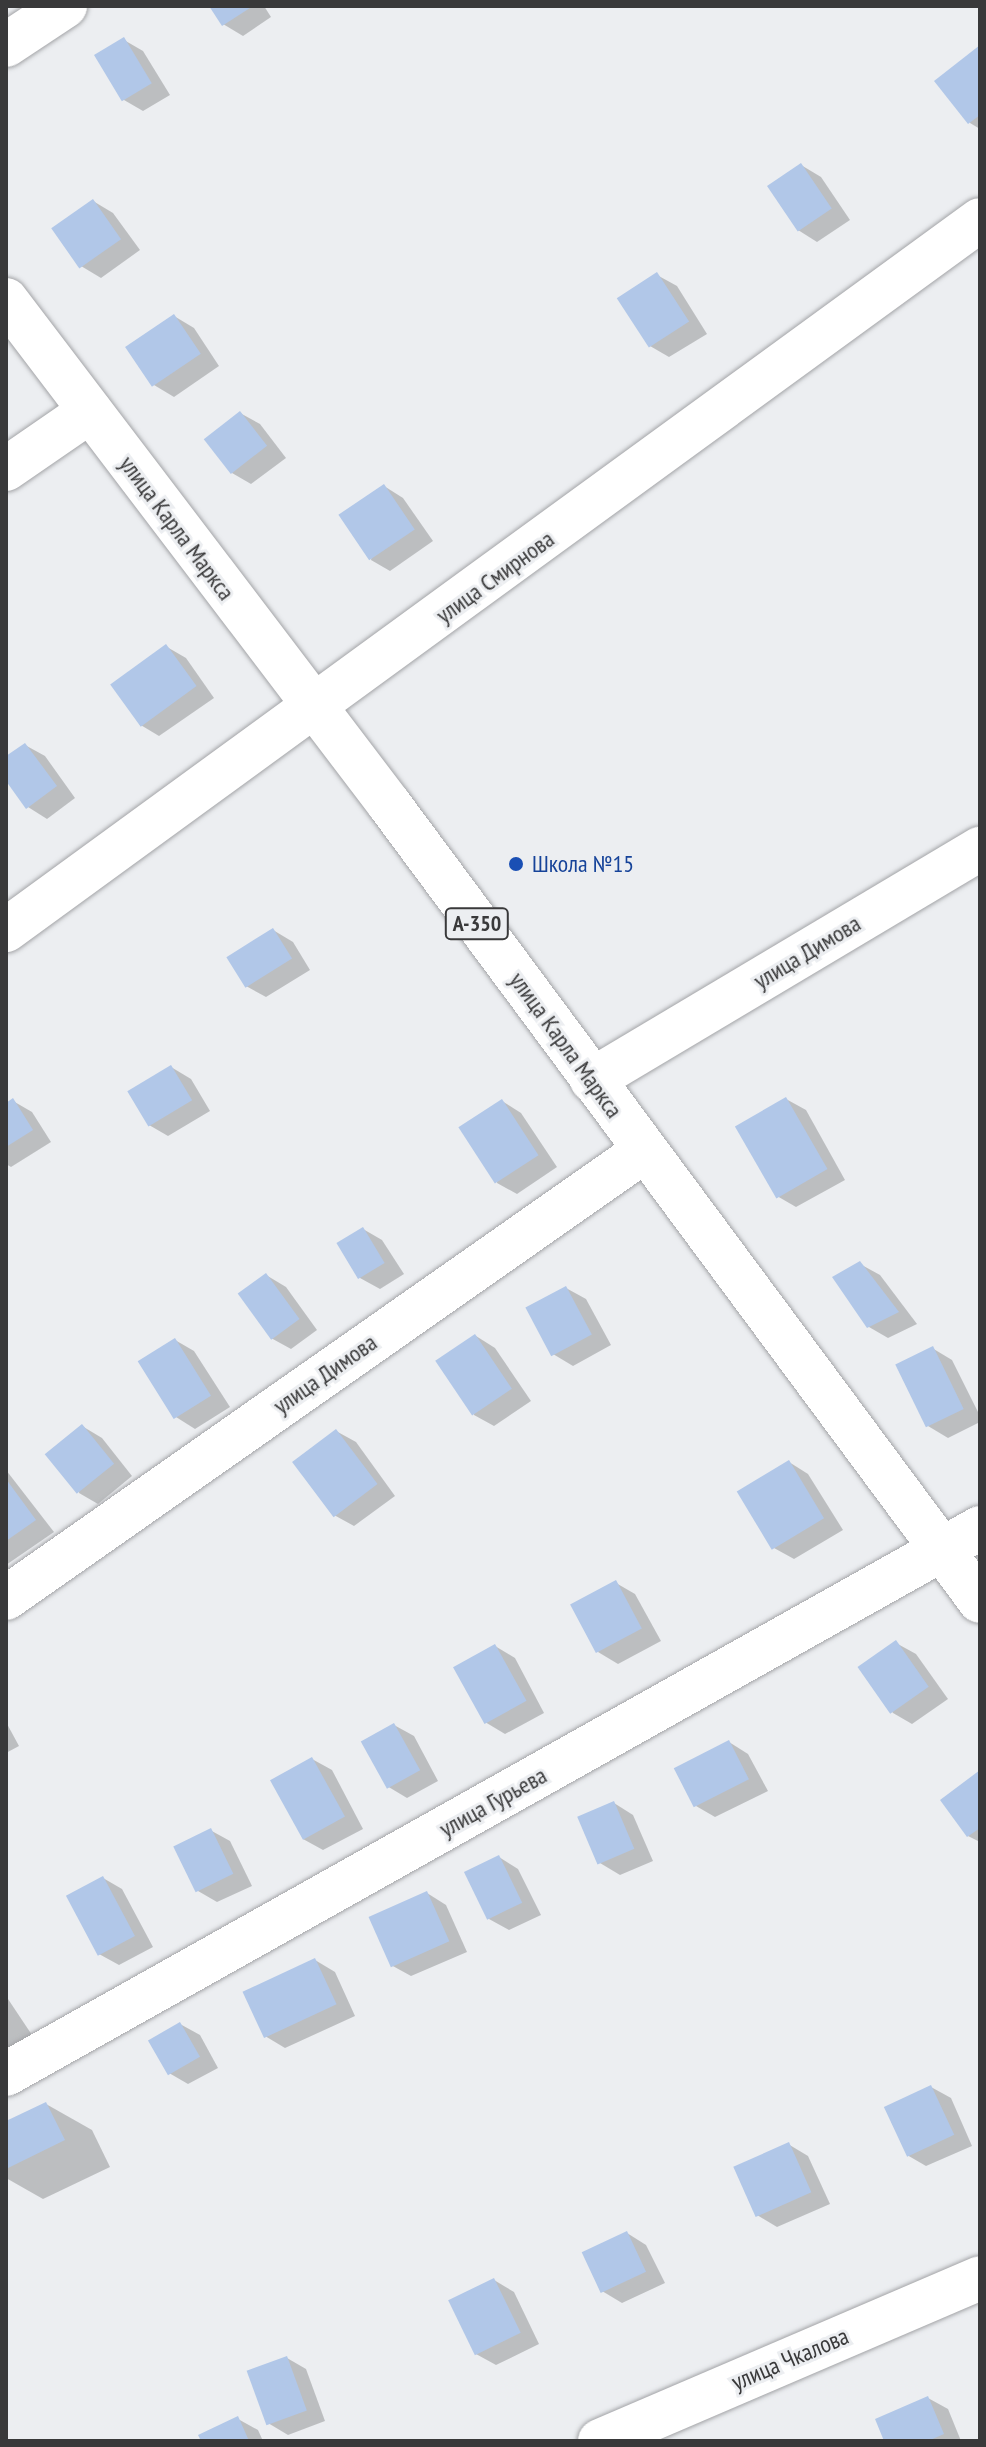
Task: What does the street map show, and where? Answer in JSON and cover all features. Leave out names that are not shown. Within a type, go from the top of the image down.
[{"type":"main road","points":[[6,45],[65,6]]},
{"type":"main road","name":"улица Смирнова","points":[[6,930],[313,710],[980,220]]},
{"type":"main road","name":"улица Карла Маркса","points":[[6,300],[644,1151],[962,1539],[980,1601]]},
{"type":"main road","points":[[6,469],[90,411]]},
{"type":"main road","name":"улица Димова","points":[[592,1080],[980,849]]},
{"type":"main road","name":"улица Димова","points":[[6,1598],[644,1151]]},
{"type":"main road","name":"улица Гурьева","points":[[6,2074],[962,1539]]},
{"type":"main road","name":"улица Чкалова","points":[[600,2441],[980,2278]]},
{"type":"building","points":[[209,6],[253,6],[222,26]]},
{"type":"building","points":[[124,37],[152,83],[122,101],[94,55]]},
{"type":"building","points":[[980,45],[980,115],[968,124],[934,81]]},
{"type":"building","points":[[801,163],[832,209],[798,232],[767,186]]},
{"type":"building","points":[[93,199],[121,239],[79,268],[51,228]]},
{"type":"building","points":[[657,272],[689,321],[649,348],[617,298]]},
{"type":"building","points":[[174,314],[201,354],[152,387],[125,347]]},
{"type":"building","points":[[240,411],[267,446],[231,474],[204,439]]},
{"type":"building","points":[[384,484],[415,530],[369,560],[338,515]]},
{"type":"building","points":[[166,644],[197,686],[141,727],[110,685]]},
{"type":"building","points":[[25,743],[57,786],[26,809],[6,781],[6,756]]},
{"type":"building","points":[[273,928],[292,959],[245,988],[226,957]]},
{"type":"building","points":[[171,1065],[192,1100],[148,1126],[127,1091]]},
{"type":"building","points":[[786,1097],[828,1169],[776,1198],[735,1126]]},
{"type":"building","points":[[13,1098],[33,1130],[6,1147],[6,1103]]},
{"type":"building","points":[[502,1099],[538,1155],[495,1184],[458,1127]]},
{"type":"building","points":[[363,1227],[385,1263],[358,1279],[336,1243]]},
{"type":"building","points":[[860,1261],[899,1312],[867,1328],[832,1277]]},
{"type":"building","points":[[266,1273],[300,1319],[271,1340],[238,1294]]},
{"type":"building","points":[[566,1286],[592,1335],[551,1356],[525,1308]]},
{"type":"building","points":[[475,1334],[512,1389],[472,1416],[435,1361]]},
{"type":"building","points":[[175,1338],[211,1396],[174,1419],[138,1361]]},
{"type":"building","points":[[933,1346],[964,1409],[926,1427],[895,1364]]},
{"type":"building","points":[[82,1424],[114,1464],[77,1494],[45,1454]]},
{"type":"building","points":[[336,1429],[378,1484],[334,1517],[292,1462]]},
{"type":"building","points":[[789,1460],[824,1518],[772,1550],[737,1491]]},
{"type":"building","points":[[6,1479],[36,1520],[6,1541]]},
{"type":"building","points":[[616,1580],[642,1629],[596,1653],[570,1604]]},
{"type":"building","points":[[896,1640],[929,1687],[890,1714],[857,1667]]},
{"type":"building","points":[[495,1644],[527,1701],[485,1724],[453,1667]]},
{"type":"building","points":[[394,1723],[420,1770],[387,1789],[361,1741]]},
{"type":"building","points":[[729,1740],[749,1779],[694,1807],[674,1768]]},
{"type":"building","points":[[312,1757],[345,1816],[303,1840],[270,1780]]},
{"type":"building","points":[[980,1770],[980,1828],[967,1837],[940,1800]]},
{"type":"building","points":[[614,1801],[634,1849],[597,1864],[577,1817]]},
{"type":"building","points":[[211,1828],[233,1874],[196,1892],[173,1846]]},
{"type":"building","points":[[499,1855],[522,1903],[487,1920],[464,1872]]},
{"type":"building","points":[[103,1876],[135,1936],[98,1956],[66,1896]]},
{"type":"building","points":[[427,1891],[449,1941],[391,1967],[369,1917]]},
{"type":"building","points":[[315,1958],[337,2004],[264,2038],[242,1992]]},
{"type":"building","points":[[180,2022],[200,2057],[168,2075],[148,2040]]},
{"type":"building","points":[[931,2085],[954,2135],[907,2157],[884,2107]]},
{"type":"building","points":[[46,2102],[65,2140],[6,2169],[6,2121]]},
{"type":"building","points":[[789,2142],[811,2192],[756,2217],[733,2167]]},
{"type":"building","points":[[627,2231],[646,2272],[601,2293],[582,2252]]},
{"type":"building","points":[[494,2278],[521,2333],[475,2355],[448,2300]]},
{"type":"building","points":[[287,2356],[307,2411],[266,2425],[247,2371]]},
{"type":"building","points":[[928,2396],[944,2434],[928,2441],[884,2441],[875,2419]]},
{"type":"building","points":[[238,2416],[249,2441],[201,2441],[198,2435]]},
{"type":"place","name":"Школа №15","points":[[516,864]]}]
